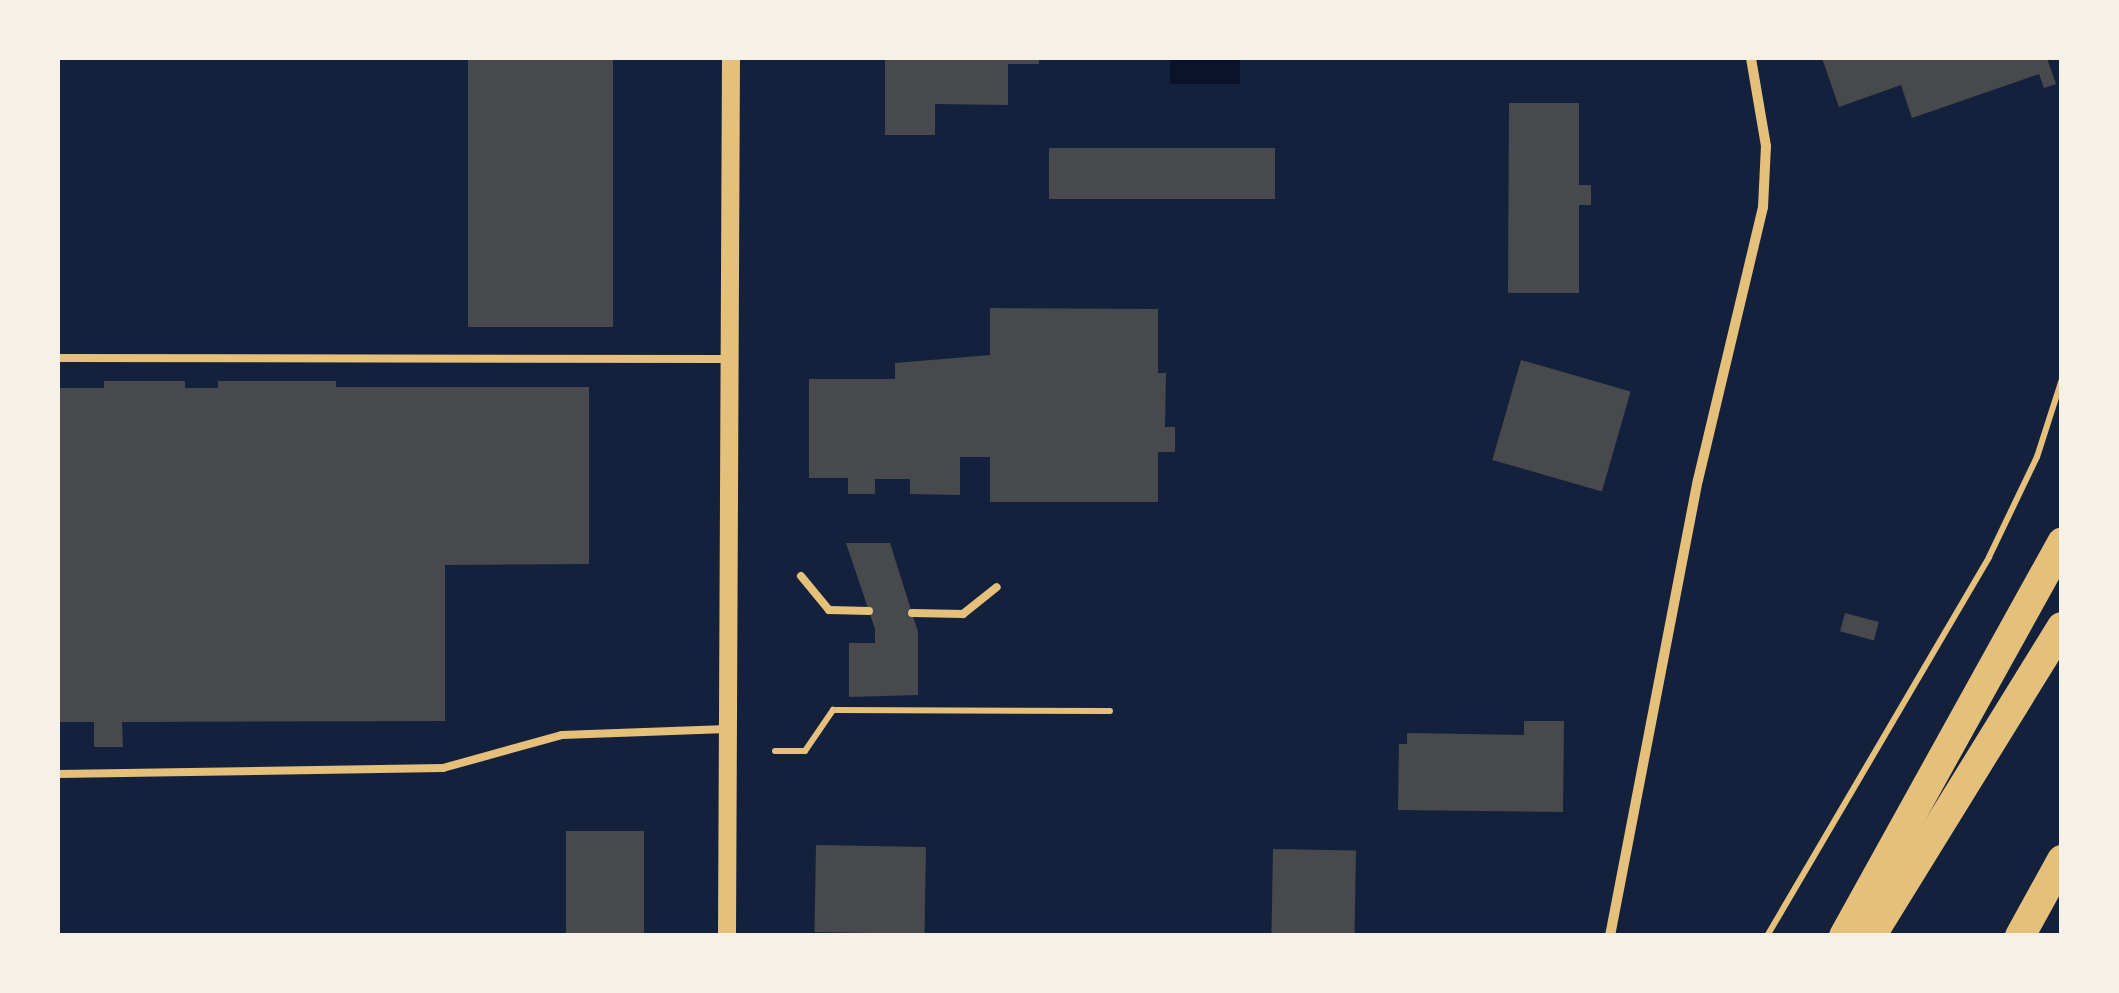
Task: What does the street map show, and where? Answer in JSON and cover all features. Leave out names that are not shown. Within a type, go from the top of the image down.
[{"type":"highway","points":[[1844,936],[2062,542]]},
{"type":"highway","points":[[1871,936],[2062,627]]},
{"type":"highway","points":[[2020,936],[2062,860]]},
{"type":"street","points":[[727,936],[731,58]]},
{"type":"street","points":[[1610,936],[1698,480],[1763,207],[1764,116],[1752,58]]},
{"type":"lane","points":[[58,358],[728,359]]},
{"type":"lane","points":[[801,576],[828,610],[869,611]]},
{"type":"lane","points":[[912,612],[963,614],[997,587]]},
{"type":"lane","points":[[58,774],[443,768],[562,736],[728,728]]},
{"type":"path","points":[[1766,936],[1989,556],[2037,458],[2062,379]]},
{"type":"path","points":[[776,751],[806,751],[833,710],[1110,711]]},
{"type":"water","points":[[1170,58],[1240,58],[1240,84],[1170,84]]},
{"type":"building","points":[[468,58],[613,58],[613,327],[468,327]]},
{"type":"building","points":[[885,58],[1039,58],[1039,64],[1008,64],[1008,105],[935,104],[935,135],[885,135]]},
{"type":"building","points":[[1822,58],[2047,58],[2056,84],[2044,88],[2039,74],[1912,118],[1901,85],[1839,107]]},
{"type":"building","points":[[1509,103],[1579,103],[1579,185],[1591,185],[1591,205],[1579,205],[1579,293],[1508,293]]},
{"type":"building","points":[[1049,148],[1275,148],[1275,199],[1049,199]]},
{"type":"building","points":[[990,308],[1158,309],[1158,373],[1166,373],[1165,427],[1175,427],[1175,452],[1158,452],[1158,502],[990,502],[990,457],[960,457],[960,495],[910,494],[910,479],[875,479],[875,494],[848,494],[848,478],[809,478],[809,379],[895,379],[895,363],[990,355]]},
{"type":"building","points":[[1521,360],[1631,391],[1602,491],[1492,460]]},
{"type":"building","points":[[104,381],[185,381],[185,388],[218,388],[218,381],[336,381],[336,387],[589,387],[589,564],[445,565],[445,721],[122,722],[123,747],[94,747],[94,722],[58,722],[58,388],[104,388]]},
{"type":"building","points":[[846,543],[890,543],[918,632],[918,695],[849,697],[849,643],[875,643],[875,629]]},
{"type":"building","points":[[1845,613],[1879,622],[1874,640],[1840,631]]},
{"type":"building","points":[[1524,721],[1564,721],[1563,812],[1398,810],[1399,744],[1407,744],[1407,733],[1524,735]]},
{"type":"building","points":[[566,831],[644,831],[644,936],[566,936]]},
{"type":"building","points":[[816,845],[926,847],[924,934],[814,932]]},
{"type":"building","points":[[1273,849],[1356,850],[1354,936],[1271,936]]}]
